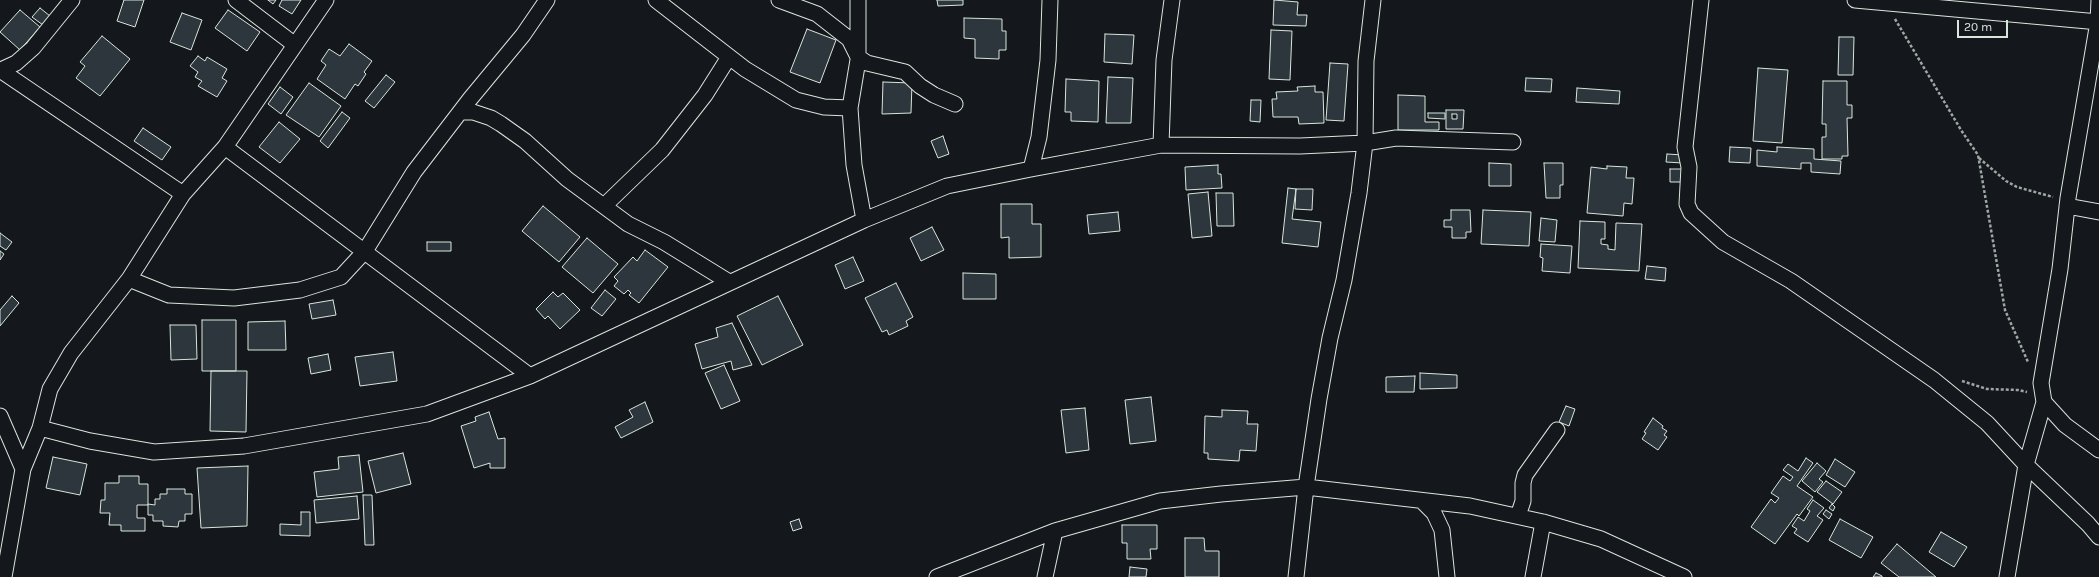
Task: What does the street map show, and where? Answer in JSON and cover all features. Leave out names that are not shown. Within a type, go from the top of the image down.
[{"type":"street","points":[[1,70],[16,63],[33,48],[72,0]]},
{"type":"street","points":[[236,0],[295,45]]},
{"type":"street","points":[[4,577],[22,469],[40,428],[50,389],[71,353],[129,279],[184,194],[225,147],[326,0]]},
{"type":"street","points":[[129,279],[169,296],[242,297],[300,290],[341,277],[365,251],[414,172],[460,112],[523,35],[547,0]]},
{"type":"street","points":[[656,0],[729,56],[796,100],[824,107],[850,108]]},
{"type":"street","points":[[779,0],[817,14],[849,39],[858,57],[867,63],[905,72],[920,86],[934,95],[955,104]]},
{"type":"street","points":[[858,0],[858,57],[850,108],[854,165],[864,220]]},
{"type":"street","points":[[1031,168],[1039,137],[1048,60],[1050,0]]},
{"type":"street","points":[[1161,145],[1164,60],[1172,0]]},
{"type":"street","points":[[1296,577],[1306,487],[1330,338],[1349,251],[1359,193],[1365,143],[1366,61],[1373,0]]},
{"type":"street","points":[[1701,0],[1685,147],[1689,167],[1687,204],[1691,213],[1723,242],[1792,280],[1934,380],[1987,423],[2026,465],[2088,524],[2099,537]]},
{"type":"street","points":[[1855,0],[2099,22]]},
{"type":"street","points":[[2007,577],[2026,465],[2044,401],[2041,383],[2060,269],[2068,202],[2099,22],[2099,0]]},
{"type":"street","points":[[604,206],[662,150],[705,95],[729,56]]},
{"type":"street","points":[[1,70],[184,194]]},
{"type":"street","points":[[460,112],[473,112],[491,118],[501,124],[525,141],[567,179],[628,224],[664,242],[729,282]]},
{"type":"street","points":[[40,428],[90,441],[154,452],[244,446],[427,414],[530,376],[864,220],[947,186],[1031,168],[1161,145],[1300,146],[1365,143],[1396,138],[1513,142]]},
{"type":"street","points":[[225,147],[530,376]]},
{"type":"street","points":[[2068,202],[2099,212]]},
{"type":"street","points":[[2044,401],[2065,425],[2099,450]]},
{"type":"street","points":[[0,416],[22,469]]},
{"type":"street","points":[[1518,516],[1523,501],[1523,483],[1525,475],[1557,430]]},
{"type":"street","points":[[938,577],[1055,531],[1160,501],[1306,487],[1470,506],[1518,516],[1602,539],[1684,577]]},
{"type":"street","points":[[1422,501],[1434,513],[1442,530],[1447,577]]},
{"type":"street","points":[[1533,577],[1543,522]]},
{"type":"street","points":[[1045,577],[1055,531]]},
{"type":"path","points":[[1878,1],[1979,158],[2006,181],[2017,187],[2068,202]]},
{"type":"path","points":[[1979,158],[2005,310],[2022,352],[2041,383]]},
{"type":"path","points":[[1956,379],[1987,389],[2018,390],[2044,401]]},
{"type":"building","points":[[124,0],[144,0],[135,27],[117,21]]},
{"type":"building","points":[[268,0],[276,0],[273,4]]},
{"type":"building","points":[[282,0],[301,0],[292,14],[279,6]]},
{"type":"building","points":[[937,0],[963,0],[963,5],[938,6]]},
{"type":"building","points":[[1274,0],[1298,2],[1297,15],[1307,15],[1306,26],[1273,25]]},
{"type":"building","points":[[40,8],[50,16],[43,25],[32,17]]},
{"type":"building","points":[[20,10],[40,27],[20,50],[0,32]]},
{"type":"building","points":[[228,10],[260,32],[247,51],[215,28]]},
{"type":"building","points":[[182,13],[202,20],[191,50],[170,42]]},
{"type":"building","points":[[964,18],[1002,19],[1002,31],[1006,31],[1006,50],[999,50],[999,59],[975,58],[975,39],[964,38]]},
{"type":"building","points":[[807,29],[836,40],[820,83],[790,72]]},
{"type":"building","points":[[1271,30],[1292,31],[1290,80],[1269,79]]},
{"type":"building","points":[[1105,34],[1134,35],[1132,64],[1104,62]]},
{"type":"building","points":[[102,36],[130,59],[100,96],[76,78],[85,66],[80,62]]},
{"type":"building","points":[[1839,37],[1854,37],[1853,75],[1838,75]]},
{"type":"building","points":[[349,44],[372,61],[364,72],[366,74],[358,86],[355,84],[345,99],[317,79],[326,65],[321,61],[329,49],[340,56]]},
{"type":"building","points":[[198,56],[205,61],[207,57],[227,69],[222,78],[227,81],[217,97],[198,86],[202,81],[195,77],[198,72],[190,66]]},
{"type":"building","points":[[1330,63],[1348,64],[1344,121],[1326,120]]},
{"type":"building","points":[[1758,68],[1788,70],[1782,143],[1753,141]]},
{"type":"building","points":[[386,75],[395,82],[374,108],[365,101]]},
{"type":"building","points":[[1108,77],[1133,78],[1131,123],[1106,123]]},
{"type":"building","points":[[1526,78],[1552,79],[1551,92],[1525,91]]},
{"type":"building","points":[[1066,79],[1099,81],[1098,122],[1071,121],[1071,112],[1065,112]]},
{"type":"building","points":[[1823,81],[1847,81],[1847,105],[1852,105],[1852,118],[1847,118],[1848,156],[1842,156],[1842,159],[1822,159],[1822,137],[1826,137],[1826,124],[1822,124]]},
{"type":"building","points":[[883,82],[912,83],[911,113],[882,114]]},
{"type":"building","points":[[309,83],[341,106],[319,137],[286,115]]},
{"type":"building","points":[[1315,86],[1315,92],[1323,92],[1324,123],[1299,124],[1298,117],[1273,117],[1272,99],[1277,99],[1276,92],[1298,91],[1297,87]]},
{"type":"building","points":[[280,87],[293,97],[281,114],[268,104]]},
{"type":"building","points":[[1577,88],[1620,91],[1619,104],[1576,102]]},
{"type":"building","points":[[1398,95],[1425,96],[1425,122],[1439,122],[1439,130],[1398,130]]},
{"type":"building","points":[[1251,100],[1261,100],[1260,122],[1250,121]]},
{"type":"building","points":[[1446,110],[1464,110],[1463,129],[1446,129]],"holes":[[[1452,114],[1457,114],[1457,119],[1452,119]]]},
{"type":"building","points":[[342,112],[350,118],[328,148],[320,141]]},
{"type":"building","points":[[1428,113],[1445,113],[1445,119],[1428,118]]},
{"type":"building","points":[[279,122],[300,139],[280,163],[259,147]]},
{"type":"building","points":[[143,128],[171,147],[162,160],[134,141]]},
{"type":"building","points":[[943,136],[949,154],[938,158],[931,141]]},
{"type":"building","points":[[1730,147],[1751,148],[1750,163],[1729,162]]},
{"type":"building","points":[[1777,147],[1814,149],[1814,159],[1841,161],[1840,174],[1811,172],[1811,163],[1801,163],[1801,169],[1757,166],[1757,150],[1777,152]]},
{"type":"building","points":[[1667,154],[1683,155],[1683,163],[1666,162]]},
{"type":"building","points":[[1489,163],[1511,164],[1511,186],[1489,186]]},
{"type":"building","points":[[1544,163],[1563,163],[1563,185],[1560,185],[1560,198],[1546,198]]},
{"type":"building","points":[[1218,165],[1218,174],[1221,174],[1222,188],[1186,190],[1185,167]]},
{"type":"building","points":[[1607,166],[1627,167],[1626,178],[1634,178],[1632,204],[1624,203],[1623,216],[1587,213],[1591,167],[1607,169]]},
{"type":"building","points":[[1670,169],[1684,169],[1684,182],[1670,182]]},
{"type":"building","points":[[1288,188],[1296,189],[1292,219],[1321,222],[1318,247],[1282,243]]},
{"type":"building","points":[[1296,189],[1313,189],[1312,210],[1295,209]]},
{"type":"building","points":[[1208,192],[1212,236],[1192,238],[1188,194]]},
{"type":"building","points":[[1216,193],[1233,193],[1234,226],[1217,226]]},
{"type":"building","points":[[1001,204],[1032,204],[1032,224],[1041,224],[1041,257],[1009,258],[1009,237],[1001,238]]},
{"type":"building","points":[[543,206],[580,237],[559,262],[522,231]]},
{"type":"building","points":[[1451,210],[1470,210],[1471,232],[1466,232],[1466,238],[1452,238],[1452,227],[1444,227],[1444,220],[1451,220]]},
{"type":"building","points":[[1483,210],[1531,212],[1529,246],[1481,244]]},
{"type":"building","points":[[1118,212],[1120,231],[1089,234],[1087,215]]},
{"type":"building","points":[[1541,218],[1557,220],[1555,242],[1539,241]]},
{"type":"building","points":[[1580,221],[1605,222],[1605,239],[1601,239],[1601,244],[1608,245],[1608,249],[1615,250],[1616,223],[1642,224],[1639,271],[1578,268]]},
{"type":"building","points":[[932,227],[944,250],[921,261],[910,238]]},
{"type":"building","points":[[0,233],[12,242],[6,250],[0,246]]},
{"type":"building","points":[[587,238],[618,264],[593,293],[562,267]]},
{"type":"building","points":[[427,242],[451,242],[451,251],[427,251]]},
{"type":"building","points":[[1541,244],[1572,246],[1570,273],[1542,271],[1543,258],[1540,257]]},
{"type":"building","points":[[645,250],[668,267],[639,303],[629,295],[631,293],[628,290],[624,294],[614,286],[618,281],[614,277],[633,257],[637,261]]},
{"type":"building","points":[[0,251],[4,254],[0,260]]},
{"type":"building","points":[[853,257],[864,281],[845,289],[835,265]]},
{"type":"building","points":[[1647,266],[1666,268],[1665,281],[1645,279]]},
{"type":"building","points":[[963,273],[996,274],[996,299],[963,299]]},
{"type":"building","points":[[896,283],[913,317],[906,321],[908,326],[889,335],[887,330],[882,332],[865,298]]},
{"type":"building","points":[[605,290],[616,299],[602,316],[591,308]]},
{"type":"building","points":[[553,292],[558,297],[563,293],[580,310],[560,329],[548,316],[545,319],[536,309]]},
{"type":"building","points":[[12,296],[19,303],[0,326],[0,310]]},
{"type":"building","points":[[778,296],[803,345],[762,365],[737,316]]},
{"type":"building","points":[[333,300],[336,315],[312,319],[309,304]]},
{"type":"building","points":[[202,320],[236,320],[236,371],[202,371]]},
{"type":"building","points":[[285,321],[286,350],[248,350],[248,322]]},
{"type":"building","points":[[732,323],[752,365],[733,370],[731,361],[702,369],[695,344],[718,337],[716,328]]},
{"type":"building","points":[[170,325],[196,325],[197,359],[171,360]]},
{"type":"building","points":[[393,352],[397,381],[360,386],[355,357]]},
{"type":"building","points":[[328,354],[331,370],[311,374],[308,358]]},
{"type":"building","points":[[724,365],[740,401],[721,409],[705,373]]},
{"type":"building","points":[[211,371],[247,371],[246,432],[210,431]]},
{"type":"building","points":[[1420,373],[1457,375],[1457,388],[1420,389]]},
{"type":"building","points":[[1415,376],[1414,392],[1386,392],[1386,377]]},
{"type":"building","points":[[1151,397],[1156,441],[1130,444],[1125,400]]},
{"type":"building","points":[[645,402],[653,422],[621,438],[615,427],[633,417],[629,410]]},
{"type":"building","points":[[1566,406],[1575,409],[1569,426],[1559,422]]},
{"type":"building","points":[[1085,408],[1089,450],[1066,453],[1061,410]]},
{"type":"building","points":[[1222,410],[1248,411],[1247,424],[1258,424],[1256,451],[1240,450],[1239,461],[1208,459],[1208,453],[1204,453],[1205,416],[1222,417]]},
{"type":"building","points":[[489,412],[498,439],[505,438],[505,468],[490,468],[490,463],[474,468],[461,426],[476,421],[475,417]]},
{"type":"building","points":[[1653,418],[1663,426],[1662,428],[1667,431],[1664,435],[1667,437],[1658,450],[1642,439],[1646,433],[1644,432]]},
{"type":"building","points":[[403,453],[411,484],[376,493],[368,461]]},
{"type":"building","points":[[359,455],[363,492],[317,497],[314,472],[339,469],[338,457]]},
{"type":"building","points":[[53,457],[87,464],[80,495],[46,488]]},
{"type":"building","points":[[1806,458],[1813,463],[1797,486],[1813,497],[1799,516],[1797,514],[1775,544],[1751,527],[1771,499],[1775,503],[1779,498],[1771,493],[1783,476],[1790,481],[1793,477],[1783,470],[1788,464],[1798,471]]},
{"type":"building","points":[[1835,459],[1855,472],[1845,487],[1826,475]]},
{"type":"building","points":[[1817,463],[1826,471],[1819,479],[1823,482],[1815,492],[1802,481]]},
{"type":"building","points":[[248,466],[247,526],[201,528],[197,468]]},
{"type":"building","points":[[119,476],[139,476],[139,484],[148,484],[148,505],[137,505],[137,518],[145,518],[145,531],[121,531],[121,525],[109,525],[110,513],[100,513],[101,500],[105,500],[105,483],[119,483]]},
{"type":"building","points":[[1826,481],[1842,492],[1833,504],[1817,492]]},
{"type":"building","points":[[167,489],[185,489],[185,494],[192,494],[192,514],[185,514],[185,521],[179,521],[178,527],[163,526],[163,521],[153,521],[153,515],[148,515],[148,504],[155,505],[155,499],[160,499],[160,494],[167,494]]},
{"type":"building","points":[[363,495],[372,495],[374,545],[365,545]]},
{"type":"building","points":[[357,496],[359,519],[316,523],[314,500]]},
{"type":"building","points":[[1813,500],[1824,508],[1817,516],[1823,520],[1808,542],[1794,533],[1797,529],[1792,526],[1798,517],[1804,521],[1810,511],[1807,509]]},
{"type":"building","points":[[1832,504],[1835,507],[1833,511],[1829,508]]},
{"type":"building","points":[[1826,510],[1832,514],[1829,519],[1823,514]]},
{"type":"building","points":[[301,512],[310,512],[310,536],[280,535],[280,524],[301,525]]},
{"type":"building","points":[[799,519],[802,528],[793,531],[790,522]]},
{"type":"building","points":[[1840,519],[1873,537],[1861,558],[1829,540]]},
{"type":"building","points":[[1122,525],[1157,525],[1157,549],[1150,549],[1151,559],[1127,559],[1127,543],[1122,543]]},
{"type":"building","points":[[1941,532],[1967,547],[1954,567],[1929,552]]},
{"type":"building","points":[[1185,538],[1204,538],[1205,551],[1219,551],[1219,577],[1185,577]]},
{"type":"building","points":[[1897,544],[1936,577],[1899,577],[1881,563]]},
{"type":"building","points":[[1130,567],[1147,569],[1146,577],[1129,577]]},
{"type":"building","points":[[1876,573],[1882,576],[1882,577],[1873,577]]}]
